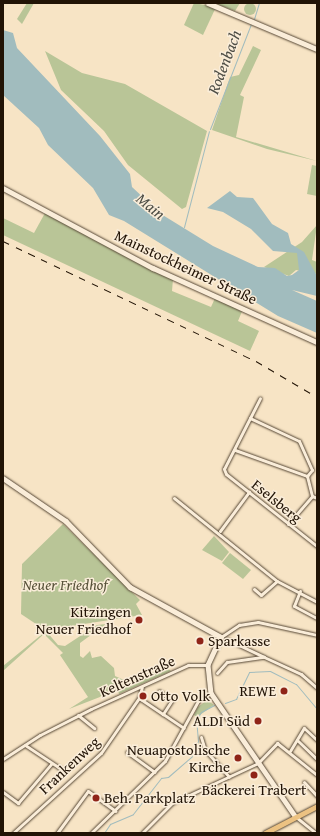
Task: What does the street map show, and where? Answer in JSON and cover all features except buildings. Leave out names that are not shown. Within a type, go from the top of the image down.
[{"type":"main road","points":[[265,833],[317,806]]},
{"type":"street","points":[[208,3],[256,21],[317,49]]},
{"type":"street","name":"Mainstockheimer Straße","points":[[3,188],[153,268],[317,342]]},
{"type":"street","points":[[260,398],[235,450],[307,476]]},
{"type":"street","points":[[250,418],[299,441],[312,470],[307,476]]},
{"type":"street","name":"Eselsberg","points":[[235,450],[225,472],[317,546]]},
{"type":"street","points":[[307,476],[312,496]]},
{"type":"street","points":[[3,478],[66,521],[130,587],[224,638],[301,674],[317,688]]},
{"type":"street","points":[[220,531],[249,492]]},
{"type":"street","points":[[312,496],[317,498]]},
{"type":"street","points":[[288,524],[312,496]]},
{"type":"street","points":[[174,498],[220,531],[277,581],[300,591],[317,602]]},
{"type":"street","points":[[254,589],[261,595],[277,581]]},
{"type":"street","points":[[300,591],[294,606],[317,618]]},
{"type":"street","points":[[316,833],[296,817],[211,693],[208,665],[224,638],[239,625],[258,622],[317,635]]},
{"type":"street","points":[[217,673],[227,662],[264,657]]},
{"type":"street","name":"Keltenstraße","points":[[3,760],[25,744],[78,715],[190,664],[208,665]]},
{"type":"street","name":"Frankenweg","points":[[13,833],[96,758],[139,698],[142,686]]},
{"type":"street","points":[[160,691],[172,700],[163,714]]},
{"type":"street","points":[[91,833],[116,811],[155,772],[184,728],[198,701],[211,693]]},
{"type":"street","points":[[139,698],[184,728]]},
{"type":"street","points":[[78,715],[94,728]]},
{"type":"street","points":[[290,751],[304,728],[317,740]]},
{"type":"street","points":[[201,737],[205,750],[229,777]]},
{"type":"street","points":[[297,740],[317,759]]},
{"type":"street","points":[[142,833],[172,803],[258,763],[277,743],[290,751],[317,775]]},
{"type":"street","name":"Frankenweg","points":[[25,744],[61,769]]},
{"type":"street","points":[[127,752],[155,772]]},
{"type":"street","name":"Frankenweg","points":[[3,792],[18,803],[52,763]]},
{"type":"street","points":[[304,782],[317,796]]},
{"type":"street","points":[[57,833],[88,791],[116,811]]},
{"type":"green space","points":[[27,3],[34,3],[22,24],[17,19]]},
{"type":"green space","points":[[194,3],[216,7],[203,35],[184,25]]},
{"type":"green space","points":[[214,3],[240,3],[235,11]]},
{"type":"green space","points":[[250,3],[254,5],[256,9],[254,13],[250,15],[246,13],[244,9],[246,5]]},
{"type":"green space","points":[[253,46],[261,50],[240,95],[244,97],[236,137],[317,161],[267,149],[212,130],[230,77],[239,75]]},
{"type":"green space","points":[[45,51],[82,73],[125,84],[207,131],[186,207],[182,209],[128,165],[104,131],[61,90]]},
{"type":"green space","points":[[312,165],[317,166],[317,196],[307,194]]},
{"type":"green space","points":[[45,213],[173,279],[172,291],[211,307],[216,296],[243,309],[238,321],[259,331],[250,351],[3,235],[3,218],[34,233]]},
{"type":"green space","points":[[317,225],[312,260],[317,262],[317,274],[296,270],[289,276],[264,267],[302,242]]},
{"type":"green space","name":"Neuer Friedhof","points":[[63,524],[140,600],[136,604],[142,615],[45,630],[21,614],[22,564]]},
{"type":"green space","points":[[214,536],[229,552],[222,561],[202,550]]},
{"type":"green space","points":[[230,553],[251,570],[243,579],[222,563]]},
{"type":"green space","points":[[106,624],[80,643],[80,656],[83,658],[90,651],[92,658],[101,656],[114,668],[115,676],[124,680],[167,668],[171,671],[119,694],[118,690],[69,709],[88,697],[60,655],[63,653],[44,634],[3,671],[3,666],[46,631],[58,645],[65,646],[97,625]]},
{"type":"green space","points":[[207,700],[214,705],[197,717],[194,715],[198,707]]},
{"type":"water","name":"Main","points":[[3,30],[13,33],[17,48],[100,136],[130,174],[132,187],[161,214],[213,246],[258,267],[275,268],[287,276],[292,275],[299,270],[297,253],[273,251],[251,229],[223,212],[207,208],[230,191],[237,197],[253,198],[272,224],[288,233],[291,244],[304,252],[317,276],[317,296],[292,290],[317,301],[317,333],[278,316],[124,221],[109,215],[93,188],[48,145],[39,128],[3,95]]},
{"type":"waterway","name":"Rodenbach","points":[[254,19],[259,3]]},
{"type":"waterway","name":"Rodenbach","points":[[210,129],[251,24]]},
{"type":"waterway","name":"Rodenbach","points":[[184,227],[209,131]]},
{"type":"waterway","points":[[225,703],[236,699],[249,672],[270,671],[296,684],[317,709]]},
{"type":"waterway","points":[[104,833],[110,824],[133,814],[161,778],[168,777],[192,756],[198,741],[196,720],[201,712],[214,705]]},
{"type":"railway","points":[[3,241],[256,361],[317,397]]},
{"type":"place","name":"Kitzingen Neuer Friedhof","points":[[139,620]]},
{"type":"place","name":"Sparkasse","points":[[200,641]]},
{"type":"place","name":"REWE","points":[[284,691]]},
{"type":"place","name":"Otto Volk","points":[[143,696]]},
{"type":"place","name":"ALDI Süd","points":[[258,721]]},
{"type":"place","name":"Neuapostolische Kirche","points":[[238,758]]},
{"type":"place","name":"Bäckerei Trabert","points":[[254,775]]},
{"type":"place","name":"Beh. Parkplatz","points":[[96,798]]}]
